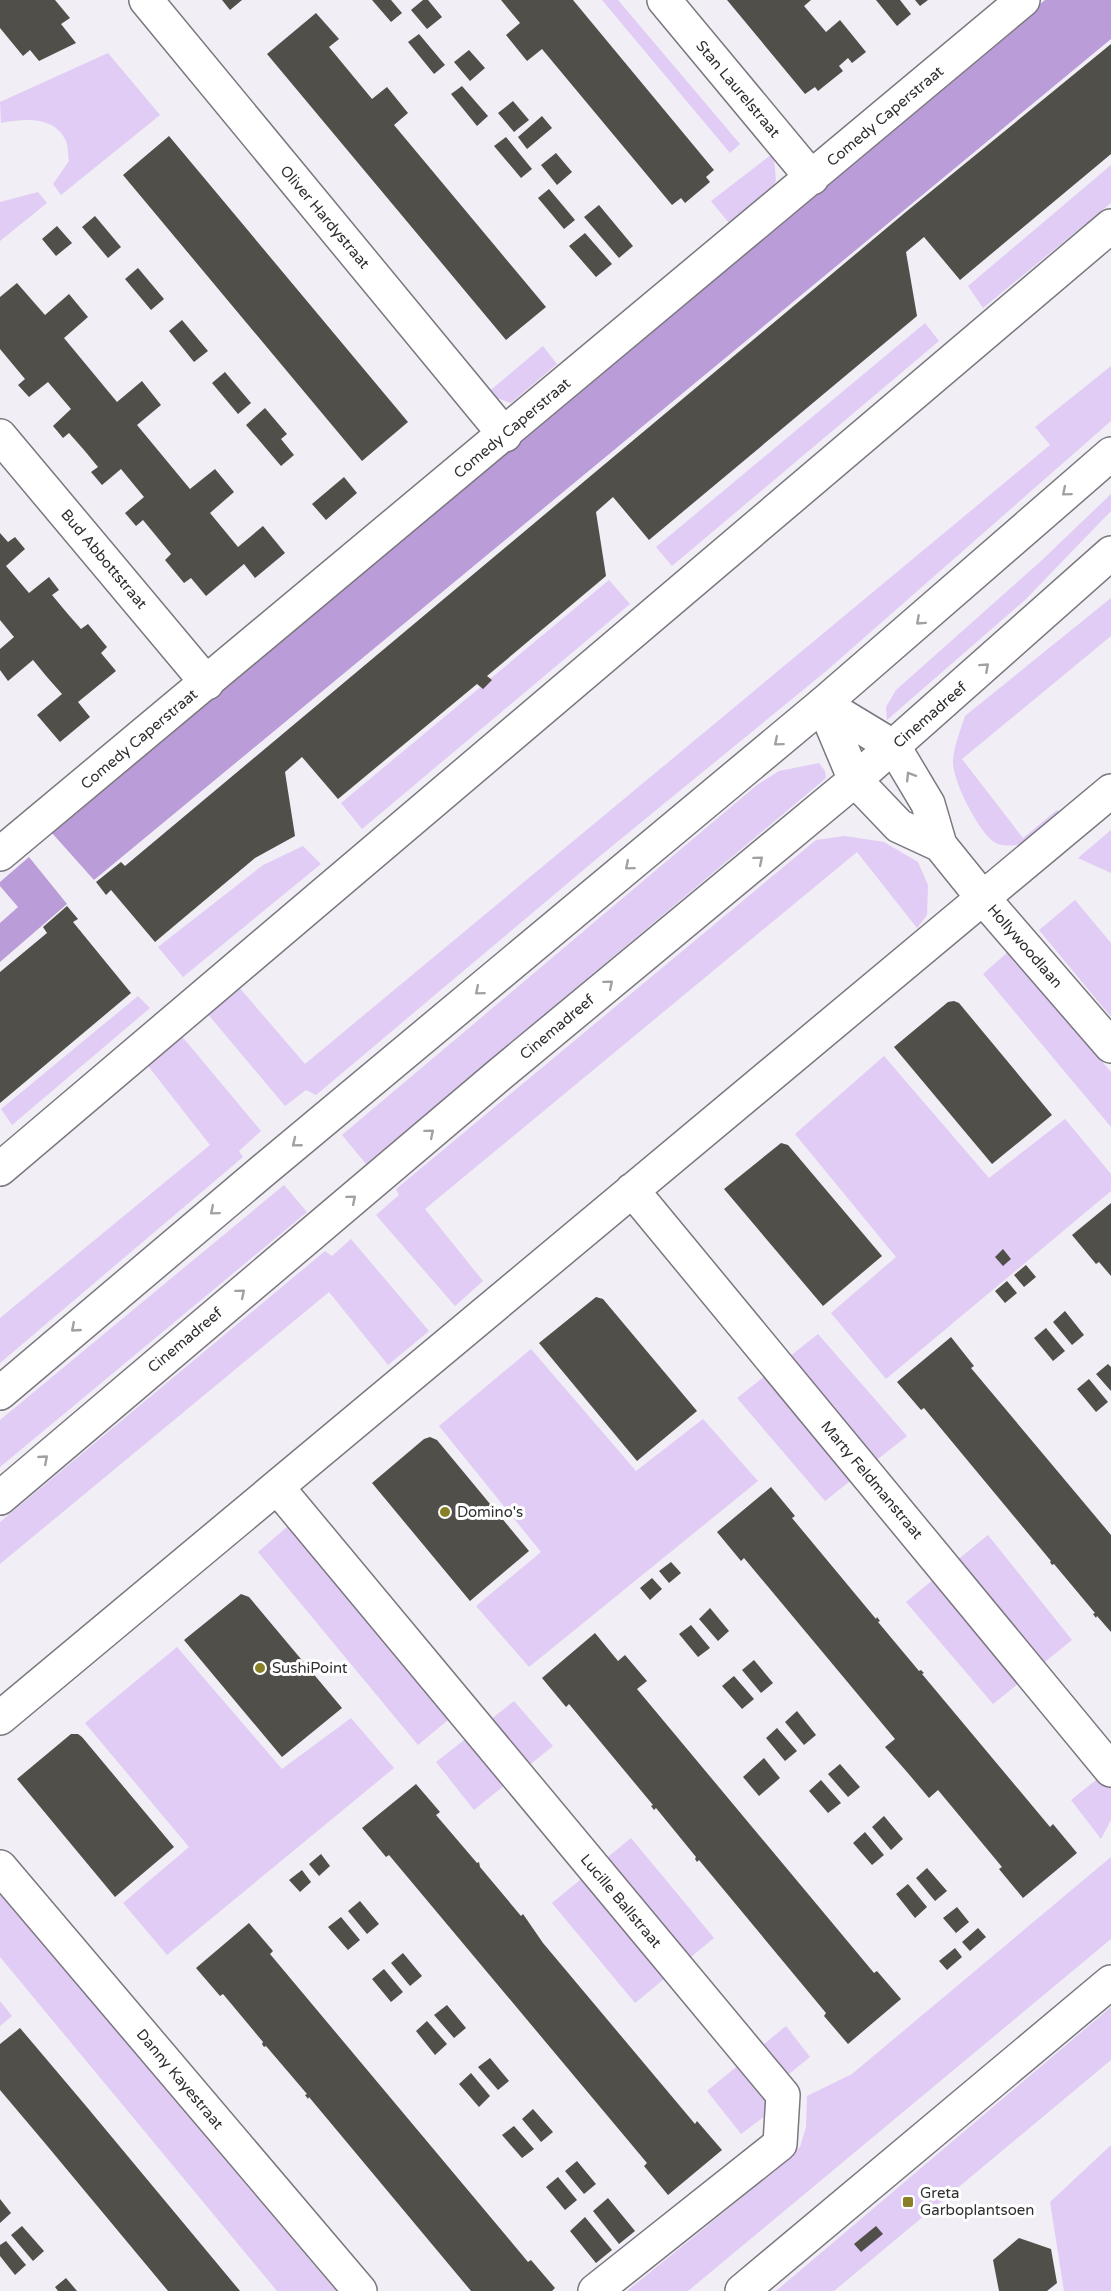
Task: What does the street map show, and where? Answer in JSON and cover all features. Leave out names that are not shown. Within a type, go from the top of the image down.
[{"type":"street","name":"Oliver Hardystraat","points":[[146,0],[505,435]]},
{"type":"street","name":"Stan Laurelstraat","points":[[664,0],[812,178]]},
{"type":"street","name":"Comedy Caperstraat","points":[[0,854],[505,435],[1023,0]]},
{"type":"street","points":[[0,1169],[1111,226]]},
{"type":"street","name":"Bud Abbottstraat","points":[[0,436],[207,683]]},
{"type":"street","points":[[0,1393],[823,704],[1111,454]]},
{"type":"street","name":"Cinemadreef","points":[[0,1498],[385,1171],[894,747],[1111,554]]},
{"type":"street","name":"Hollywoodlaan","points":[[823,704],[894,747],[928,804],[940,845],[1111,1046]]},
{"type":"street","name":"Hollywoodlaan","points":[[823,704],[855,780],[899,826],[940,845]]},
{"type":"street","points":[[0,1718],[1111,791]]},
{"type":"street","name":"Marty Feldmanstraat","points":[[632,1191],[1111,1770]]},
{"type":"street","name":"Lucille Ballstraat","points":[[277,1487],[783,2095],[780,2144],[595,2291]]},
{"type":"street","name":"Danny Kayestraat","points":[[0,1867],[360,2291]]},
{"type":"street","points":[[742,2291],[1111,1982]]},
{"type":"shaded area","points":[[602,0],[618,0],[740,144],[730,153]]},
{"type":"shaded area","points":[[1045,0],[1111,0],[1111,39],[94,880],[52,833]]},
{"type":"shaded area","points":[[108,53],[160,115],[61,195],[53,184],[69,161],[67,143],[61,133],[46,123],[37,121],[19,120],[1,123],[0,102]]},
{"type":"shaded area","points":[[772,154],[776,181],[768,193],[729,223],[711,201]]},
{"type":"shaded area","points":[[1111,165],[1111,203],[983,308],[968,286]]},
{"type":"shaded area","points":[[38,192],[47,203],[0,241],[0,202]]},
{"type":"shaded area","points":[[925,323],[939,341],[672,566],[656,547]]},
{"type":"shaded area","points":[[543,346],[557,364],[511,403],[486,394]]},
{"type":"shaded area","points":[[1111,366],[1111,421],[825,672],[600,856],[316,1095],[306,1090],[285,1106],[206,1012],[238,986],[305,1064],[1050,445],[1035,427]]},
{"type":"shaded area","points":[[1111,494],[1111,511],[1025,600],[887,720],[886,707],[896,690],[1041,561]]},
{"type":"shaded area","points":[[609,580],[630,604],[362,829],[341,803]]},
{"type":"shaded area","points":[[1111,598],[1111,636],[962,759],[1023,838],[1057,810],[1062,814],[1035,837],[1022,843],[1008,846],[996,843],[974,817],[961,792],[954,769],[955,750],[965,716]]},
{"type":"shaded area","points":[[819,763],[825,771],[826,778],[366,1164],[342,1135],[757,785],[779,771]]},
{"type":"shaded area","points":[[1111,830],[1111,873],[1078,858]]},
{"type":"shaded area","points":[[845,836],[884,842],[918,862],[928,885],[927,915],[917,928],[857,852],[425,1209],[483,1281],[455,1306],[376,1215],[399,1195],[396,1189],[816,840]]},
{"type":"shaded area","points":[[303,846],[321,864],[183,977],[158,947],[263,865]]},
{"type":"shaded area","points":[[29,857],[67,904],[0,962],[0,923],[18,907],[0,886],[0,882]]},
{"type":"shaded area","points":[[1075,900],[1111,943],[1111,1017],[1039,930]]},
{"type":"shaded area","points":[[1009,951],[1111,1072],[1111,1127],[983,974]]},
{"type":"shaded area","points":[[138,996],[150,1008],[12,1125],[1,1109]]},
{"type":"shaded area","points":[[180,1034],[261,1131],[239,1151],[243,1157],[0,1363],[0,1318],[210,1145],[145,1062]]},
{"type":"shaded area","points":[[884,1056],[989,1178],[1065,1119],[1111,1174],[1111,1191],[886,1379],[831,1313],[896,1257],[795,1134]]},
{"type":"shaded area","points":[[284,1185],[307,1212],[0,1467],[0,1420]]},
{"type":"shaded area","points":[[351,1239],[429,1331],[388,1365],[329,1292],[0,1564],[0,1522],[325,1251],[332,1256]]},
{"type":"shaded area","points":[[818,1334],[907,1436],[825,1501],[737,1398]]},
{"type":"shaded area","points":[[531,1349],[636,1471],[703,1419],[758,1481],[529,1667],[476,1606],[541,1552],[439,1426]]},
{"type":"shaded area","points":[[288,1526],[448,1720],[418,1745],[258,1552]]},
{"type":"shaded area","points":[[988,1535],[1072,1640],[993,1704],[906,1602]]},
{"type":"shaded area","points":[[177,1647],[282,1769],[351,1718],[394,1768],[167,1955],[123,1903],[189,1847],[85,1723]]},
{"type":"shaded area","points":[[514,1701],[553,1746],[474,1810],[436,1762]]},
{"type":"shaded area","points":[[1111,1768],[1111,1820],[1101,1839],[1071,1800]]},
{"type":"shaded area","points":[[631,1838],[714,1938],[635,2003],[552,1903]]},
{"type":"shaded area","points":[[1111,1857],[1111,1939],[688,2291],[627,2291],[782,2165],[800,2147],[806,2127],[807,2096],[852,2074]]},
{"type":"shaded area","points":[[0,1893],[336,2291],[277,2291],[0,1957]]},
{"type":"shaded area","points":[[0,2001],[12,2016],[0,2026]]},
{"type":"shaded area","points":[[1111,2007],[1111,2060],[834,2291],[776,2291]]},
{"type":"shaded area","points":[[786,2026],[810,2057],[768,2091],[765,2116],[741,2134],[707,2091]]},
{"type":"shaded area","points":[[1111,2145],[1111,2291],[1064,2291],[1050,2202]]},
{"type":"building","points":[[0,0],[55,0],[70,18],[61,24],[76,43],[39,61],[30,50],[23,56],[0,28]]},
{"type":"building","points":[[222,0],[242,0],[230,10]]},
{"type":"building","points":[[372,0],[391,0],[402,13],[391,22]]},
{"type":"building","points":[[423,0],[428,0],[442,17],[427,29],[411,10]]},
{"type":"building","points":[[501,0],[573,0],[714,170],[706,177],[710,182],[685,203],[681,198],[672,205],[542,49],[527,61],[506,35],[520,23]]},
{"type":"building","points":[[727,0],[811,0],[804,6],[826,32],[840,20],[866,52],[852,63],[848,58],[839,66],[843,71],[818,91],[815,87],[805,94]]},
{"type":"building","points":[[876,0],[900,0],[911,14],[897,26]]},
{"type":"building","points":[[915,0],[928,0],[920,6]]},
{"type":"building","points":[[316,13],[339,39],[329,47],[372,99],[387,87],[408,113],[394,125],[546,307],[506,340],[267,54]]},
{"type":"building","points":[[419,34],[445,65],[434,74],[408,42]]},
{"type":"building","points":[[1111,44],[1111,154],[960,280],[924,237],[906,252],[917,316],[649,540],[613,497],[596,512],[606,576],[487,676],[492,680],[483,689],[477,684],[338,799],[302,757],[285,772],[295,836],[255,858],[155,942],[111,890],[106,895],[96,882],[121,862],[125,866],[907,211]]},
{"type":"building","points":[[469,50],[485,68],[470,81],[454,62]]},
{"type":"building","points":[[462,86],[488,116],[477,126],[451,94]]},
{"type":"building","points":[[513,101],[529,120],[514,132],[498,113]]},
{"type":"building","points":[[542,116],[552,128],[527,149],[518,137]]},
{"type":"building","points":[[169,136],[408,422],[362,461],[123,175]]},
{"type":"building","points":[[506,137],[532,169],[521,178],[494,146]]},
{"type":"building","points":[[556,153],[572,172],[557,185],[541,165]]},
{"type":"building","points":[[549,189],[575,220],[564,229],[538,198]]},
{"type":"building","points":[[599,205],[633,246],[619,258],[584,217]]},
{"type":"building","points":[[95,216],[121,247],[108,258],[82,227]]},
{"type":"building","points":[[57,226],[72,243],[56,256],[42,239]]},
{"type":"building","points":[[585,233],[612,264],[596,277],[569,246]]},
{"type":"building","points":[[138,268],[164,299],[151,310],[125,279]]},
{"type":"building","points":[[17,283],[45,315],[69,294],[88,317],[64,338],[117,402],[142,381],[161,405],[137,425],[190,489],[215,469],[234,492],[210,513],[238,547],[263,526],[285,553],[255,578],[244,564],[206,596],[191,578],[184,583],[165,560],[171,554],[143,520],[136,526],[125,513],[144,497],[121,469],[102,485],[91,472],[98,467],[84,450],[69,433],[63,438],[53,426],[71,409],[48,382],[29,397],[18,385],[25,379],[0,349],[0,297]]},
{"type":"building","points":[[182,320],[208,351],[194,362],[169,331]]},
{"type":"building","points":[[225,372],[251,403],[238,414],[212,383]]},
{"type":"building","points":[[265,408],[287,434],[281,439],[294,455],[281,466],[246,425]]},
{"type":"building","points":[[344,477],[357,493],[326,520],[312,504]]},
{"type":"building","points":[[0,533],[8,542],[15,537],[25,549],[6,566],[29,593],[49,577],[59,590],[52,595],[81,629],[88,624],[107,647],[101,653],[116,671],[78,702],[90,717],[60,742],[37,715],[62,694],[33,660],[8,681],[0,670],[0,649],[14,637],[0,620]]},
{"type":"building","points":[[67,906],[78,919],[73,922],[131,993],[0,1103],[0,972],[47,933],[43,927]]},
{"type":"building","points":[[948,1002],[959,1003],[1052,1115],[992,1164],[894,1047]]},
{"type":"building","points":[[781,1143],[788,1145],[882,1256],[823,1306],[724,1189]]},
{"type":"building","points":[[1111,1203],[1111,1276],[1099,1262],[1096,1264],[1072,1235]]},
{"type":"building","points":[[1003,1249],[1011,1259],[1003,1266],[995,1257]]},
{"type":"building","points":[[1026,1265],[1036,1277],[1024,1287],[1014,1275]]},
{"type":"building","points":[[1007,1281],[1017,1293],[1005,1303],[995,1291]]},
{"type":"building","points":[[596,1297],[603,1299],[697,1411],[637,1461],[539,1343]]},
{"type":"building","points":[[1065,1311],[1084,1335],[1072,1345],[1053,1322]]},
{"type":"building","points":[[1046,1328],[1065,1351],[1053,1361],[1034,1338]]},
{"type":"building","points":[[951,1337],[974,1366],[971,1368],[1111,1535],[1111,1632],[1097,1616],[1096,1618],[1093,1614],[1095,1613],[1054,1564],[1052,1565],[924,1408],[921,1410],[897,1382]]},
{"type":"building","points":[[1108,1364],[1111,1367],[1111,1391],[1096,1374]]},
{"type":"building","points":[[1089,1379],[1108,1402],[1096,1412],[1077,1389]]},
{"type":"building","points":[[430,1437],[437,1440],[529,1551],[470,1601],[372,1483],[424,1439]]},
{"type":"building","points":[[771,1487],[795,1516],[792,1518],[876,1619],[877,1617],[880,1621],[878,1622],[919,1671],[924,1673],[922,1674],[1050,1827],[1053,1824],[1077,1853],[1023,1898],[999,1869],[1002,1867],[938,1790],[929,1798],[885,1747],[895,1739],[744,1558],[741,1561],[717,1532]]},
{"type":"building","points":[[671,1562],[681,1573],[669,1583],[659,1571]]},
{"type":"building","points":[[652,1578],[662,1589],[650,1600],[640,1588]]},
{"type":"building","points":[[241,1594],[249,1597],[342,1708],[282,1757],[184,1640]]},
{"type":"building","points":[[710,1608],[729,1631],[718,1641],[699,1619]]},
{"type":"building","points":[[691,1625],[710,1648],[698,1657],[679,1634]]},
{"type":"building","points":[[595,1633],[618,1661],[625,1655],[647,1681],[637,1689],[874,1973],[877,1971],[901,1999],[848,2044],[824,2016],[826,2013],[699,1860],[697,1862],[696,1857],[656,1808],[654,1810],[651,1806],[653,1805],[569,1704],[566,1707],[542,1678]]},
{"type":"building","points":[[754,1660],[773,1683],[761,1693],[742,1670]]},
{"type":"building","points":[[734,1676],[754,1699],[742,1709],[722,1686]]},
{"type":"building","points":[[797,1711],[816,1735],[804,1745],[785,1722]]},
{"type":"building","points":[[777,1728],[797,1751],[785,1761],[766,1738]]},
{"type":"building","points":[[71,1734],[78,1734],[82,1737],[174,1847],[115,1897],[17,1779]]},
{"type":"building","points":[[764,1758],[780,1778],[759,1796],[743,1777]]},
{"type":"building","points":[[840,1764],[860,1787],[848,1797],[828,1774]]},
{"type":"building","points":[[821,1780],[841,1803],[828,1813],[809,1791]]},
{"type":"building","points":[[416,1784],[440,1812],[436,1815],[477,1863],[479,1862],[480,1867],[521,1916],[523,1914],[543,1943],[695,2124],[697,2121],[722,2150],[668,2195],[644,2166],[647,2163],[389,1855],[386,1857],[362,1828]]},
{"type":"building","points":[[884,1816],[903,1839],[891,1850],[872,1827]]},
{"type":"building","points":[[865,1832],[884,1855],[872,1865],[853,1843]]},
{"type":"building","points":[[321,1854],[330,1866],[319,1876],[309,1864]]},
{"type":"building","points":[[927,1868],[947,1891],[935,1901],[916,1878]]},
{"type":"building","points":[[302,1870],[311,1882],[300,1892],[289,1880]]},
{"type":"building","points":[[908,1884],[927,1907],[915,1918],[896,1894]]},
{"type":"building","points":[[360,1901],[379,1924],[367,1934],[348,1911]]},
{"type":"building","points":[[957,1907],[969,1922],[956,1933],[943,1918]]},
{"type":"building","points":[[341,1917],[360,1940],[348,1950],[328,1927]]},
{"type":"building","points":[[249,1923],[273,1951],[270,1954],[528,2262],[531,2260],[555,2288],[552,2291],[471,2291],[309,2097],[308,2099],[305,2095],[307,2094],[266,2046],[264,2047],[263,2042],[223,1994],[220,1996],[196,1968]]},
{"type":"building","points":[[978,1928],[986,1937],[970,1951],[962,1942]]},
{"type":"building","points":[[955,1948],[962,1957],[947,1970],[939,1961]]},
{"type":"building","points":[[403,1953],[422,1976],[410,1986],[391,1963]]},
{"type":"building","points":[[384,1969],[403,1992],[391,2002],[372,1979]]},
{"type":"building","points":[[447,2005],[466,2028],[454,2038],[434,2015]]},
{"type":"building","points":[[427,2021],[447,2044],[435,2055],[416,2031]]},
{"type":"building","points":[[20,2028],[240,2291],[168,2291],[0,2090],[0,2044]]},
{"type":"building","points":[[490,2058],[509,2081],[498,2090],[478,2067]]},
{"type":"building","points":[[471,2073],[490,2096],[479,2107],[459,2084]]},
{"type":"building","points":[[533,2109],[553,2132],[541,2142],[522,2119]]},
{"type":"building","points":[[514,2126],[534,2149],[522,2158],[502,2135]]},
{"type":"building","points":[[577,2161],[596,2184],[584,2194],[565,2171]]},
{"type":"building","points":[[558,2177],[577,2200],[565,2210],[546,2187]]},
{"type":"building","points":[[608,2198],[635,2231],[619,2244],[593,2211]]},
{"type":"building","points":[[0,2199],[11,2213],[0,2223]]},
{"type":"building","points":[[585,2217],[612,2250],[596,2263],[570,2231]]},
{"type":"building","points":[[22,2226],[44,2251],[33,2261],[11,2235]]},
{"type":"building","points":[[876,2226],[883,2234],[861,2252],[854,2244]]},
{"type":"building","points":[[1019,2238],[1051,2249],[1057,2283],[1047,2291],[999,2291],[993,2260]]},
{"type":"building","points":[[6,2241],[26,2265],[15,2275],[0,2256],[0,2245]]},
{"type":"building","points":[[66,2278],[77,2291],[58,2291],[55,2287]]},
{"type":"place","name":"Domino's","points":[[445,1512]]},
{"type":"place","name":"SushiPoint","points":[[260,1668]]},
{"type":"place","name":"Greta Garboplantsoen","points":[[908,2202]]}]
